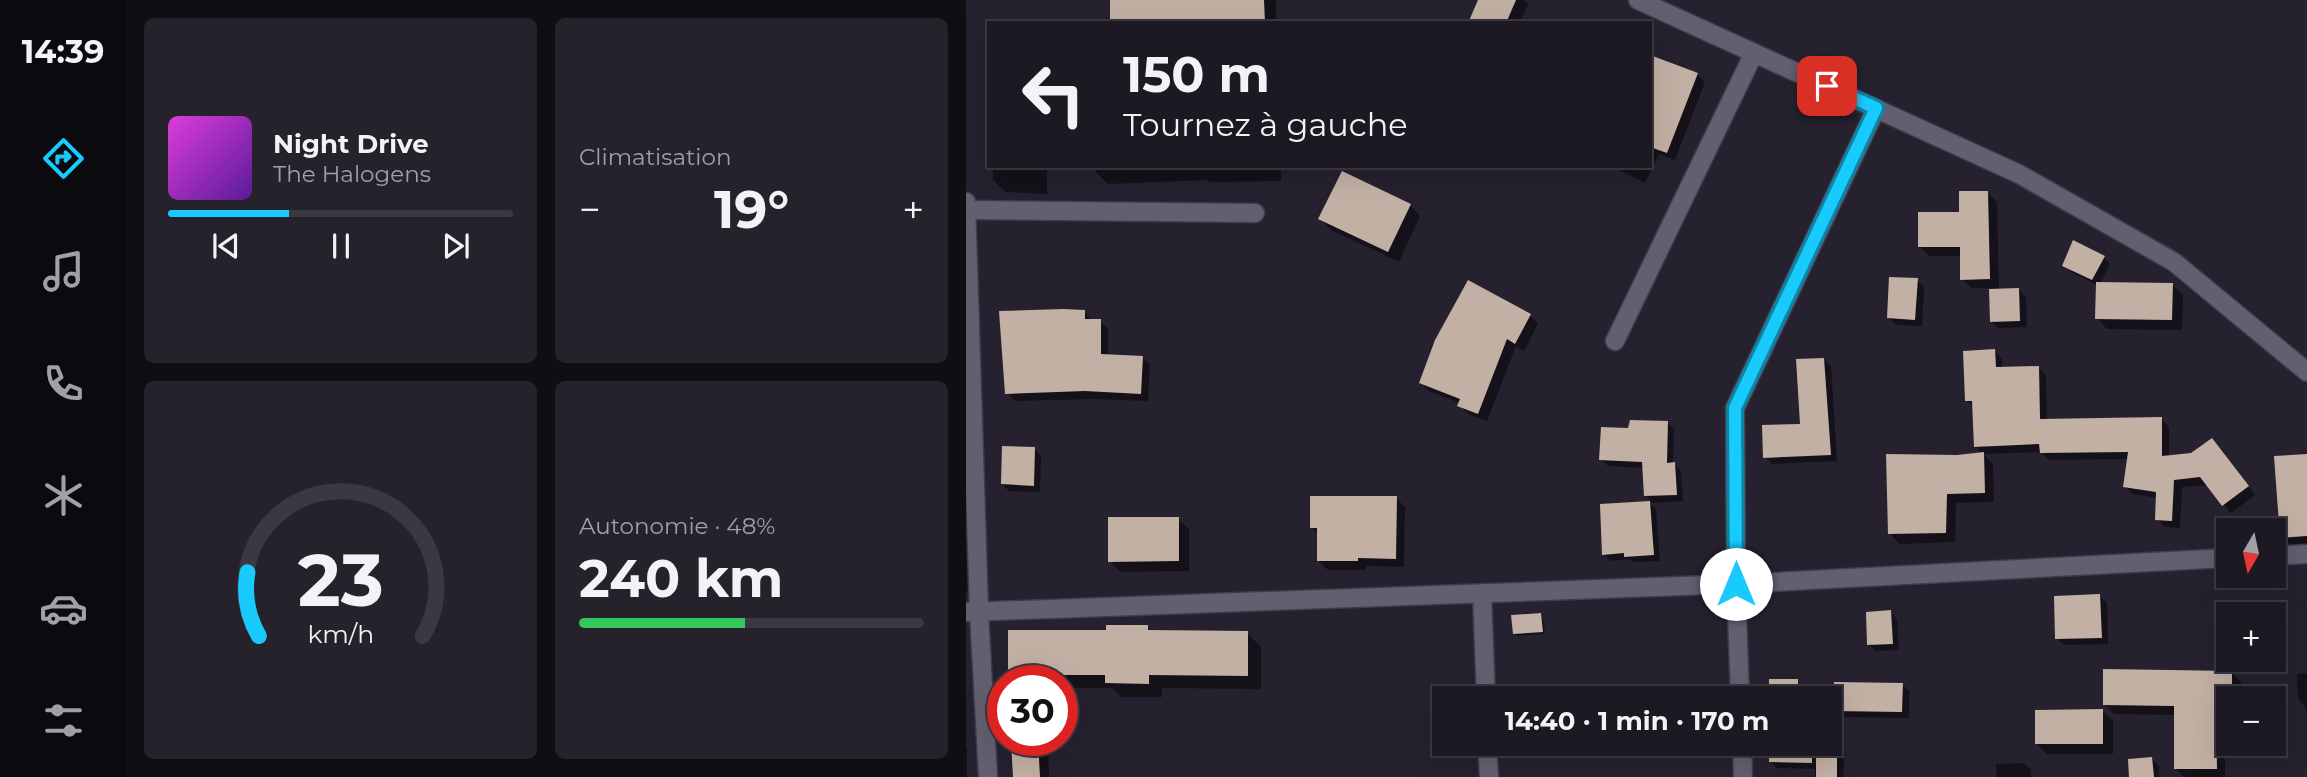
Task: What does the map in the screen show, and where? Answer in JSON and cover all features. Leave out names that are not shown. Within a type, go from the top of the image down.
[{"type":"street","points":[[1638,0],[2019,174],[2174,262],[2307,372]]},
{"type":"street","points":[[1615,341],[1754,53]]},
{"type":"street","points":[[1740,686],[1735,408],[1876,108]]},
{"type":"street","points":[[966,202],[973,612],[988,777]]},
{"type":"street","points":[[966,210],[1255,213]]},
{"type":"street","points":[[2286,555],[2307,554]]},
{"type":"street","points":[[973,612],[1736,584],[2216,559]]},
{"type":"street","points":[[1482,593],[1486,686]]},
{"type":"street","points":[[1488,756],[1489,777]]},
{"type":"street","points":[[1743,756],[1744,777]]},
{"type":"building","points":[[1110,0],[1264,0],[1265,21],[1110,21]]},
{"type":"building","points":[[1478,0],[1516,0],[1507,21],[1469,21]]},
{"type":"building","points":[[1652,56],[1698,73],[1667,153],[1652,148]]},
{"type":"building","points":[[1342,171],[1411,204],[1388,252],[1318,219]]},
{"type":"building","points":[[1959,191],[1988,191],[1990,279],[1960,280],[1960,247],[1918,247],[1918,212],[1959,212]]},
{"type":"building","points":[[2073,240],[2105,256],[2092,280],[2062,266]]},
{"type":"building","points":[[1889,277],[1918,278],[1915,320],[1887,318]]},
{"type":"building","points":[[1468,280],[1531,314],[1515,344],[1507,339],[1478,414],[1457,406],[1460,399],[1419,383],[1435,340]]},
{"type":"building","points":[[2096,282],[2173,283],[2172,320],[2095,319]]},
{"type":"building","points":[[2019,288],[2020,321],[1990,322],[1989,289]]},
{"type":"building","points":[[1085,310],[1085,319],[1101,319],[1101,354],[1143,356],[1141,394],[1085,391],[1005,394],[999,311]]},
{"type":"building","points":[[1995,349],[1996,367],[2039,366],[2040,419],[2162,417],[2162,456],[2191,453],[2212,438],[2249,486],[2222,506],[2200,477],[2174,480],[2172,521],[2155,520],[2156,492],[2123,487],[2128,452],[2040,453],[2039,444],[1974,447],[1972,401],[1965,401],[1963,351]]},
{"type":"building","points":[[1824,358],[1831,455],[1763,458],[1762,425],[1800,424],[1796,359]]},
{"type":"building","points":[[1630,420],[1668,421],[1667,463],[1675,462],[1677,495],[1644,496],[1642,462],[1599,460],[1601,427],[1628,428]]},
{"type":"building","points":[[1002,446],[1035,447],[1034,486],[1001,484]]},
{"type":"building","points":[[1984,452],[1985,493],[1947,494],[1946,533],[1888,534],[1886,454],[1957,455]]},
{"type":"building","points":[[2307,454],[2307,536],[2286,538],[2286,518],[2279,518],[2274,456]]},
{"type":"building","points":[[1310,496],[1397,496],[1396,559],[1317,561],[1317,528],[1310,528]]},
{"type":"building","points":[[1650,501],[1654,555],[1602,555],[1600,504]]},
{"type":"building","points":[[1108,517],[1179,517],[1179,561],[1108,562]]},
{"type":"building","points":[[2100,594],[2102,638],[2055,639],[2054,596]]},
{"type":"building","points":[[1891,610],[1893,644],[1867,645],[1866,612]]},
{"type":"building","points":[[1541,613],[1543,632],[1513,634],[1511,615]]},
{"type":"building","points":[[1106,625],[1148,625],[1148,630],[1248,631],[1248,676],[1149,675],[1149,684],[1105,683],[1105,675],[1078,675],[1078,665],[1008,665],[1008,630],[1106,630]]},
{"type":"building","points":[[2103,669],[2232,672],[2232,686],[2216,686],[2217,769],[2174,769],[2174,706],[2103,705]]},
{"type":"building","points":[[1769,679],[1798,679],[1798,686],[1769,686]]},
{"type":"building","points":[[1834,682],[1903,683],[1902,712],[1842,711],[1842,686],[1834,686]]},
{"type":"building","points":[[2103,709],[2103,744],[2035,744],[2035,710]]},
{"type":"building","points":[[1012,756],[1039,756],[1040,777],[1013,777]]},
{"type":"building","points":[[1769,756],[1812,756],[1812,763],[1769,762]]},
{"type":"building","points":[[1816,756],[1837,756],[1837,777],[1816,777]]},
{"type":"building","points":[[2152,757],[2154,777],[2129,777],[2128,759]]},
{"type":"route","points":[[1736,584],[1735,408],[1876,108],[1827,86]]}]
